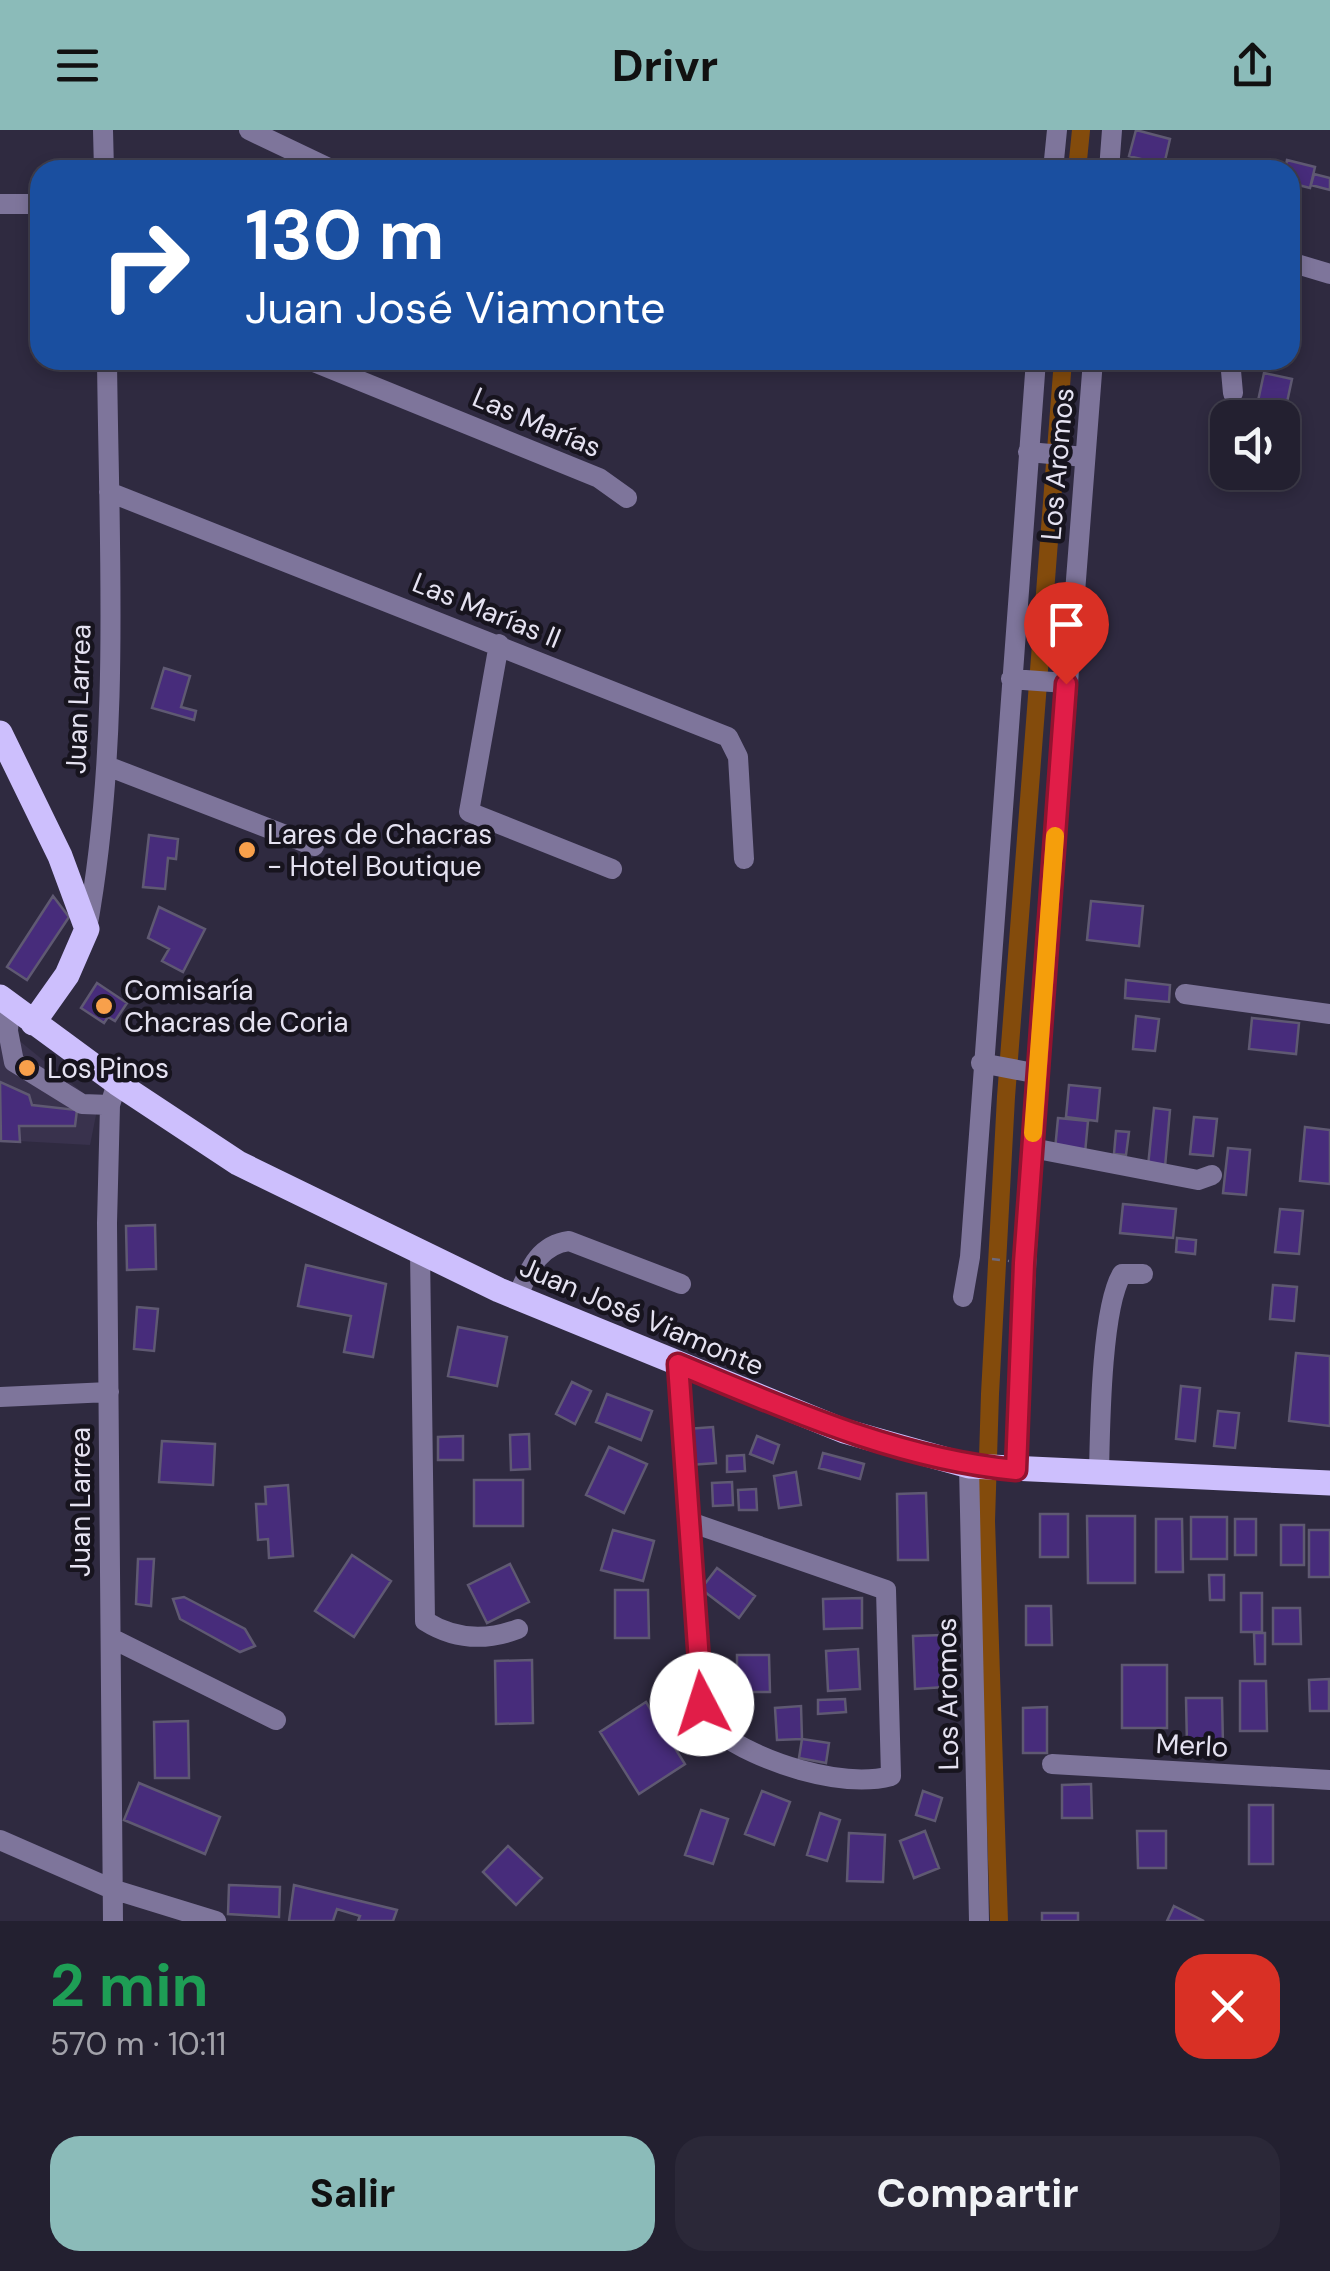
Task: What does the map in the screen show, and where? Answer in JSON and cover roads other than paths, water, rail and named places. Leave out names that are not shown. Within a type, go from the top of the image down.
[{"type":"main road","points":[[0,734],[60,856],[87,929]]},
{"type":"main road","name":"Juan Larrea","points":[[32,1023],[67,975],[87,929]]},
{"type":"main road","name":"Juan José Viamonte","points":[[5,1001],[113,1094],[238,1163],[517,1297],[844,1431],[970,1466],[1330,1483]]},
{"type":"street","points":[[104,130],[104,160]]},
{"type":"street","points":[[248,130],[312,160]]},
{"type":"street","points":[[1054,160],[1057,130]]},
{"type":"street","points":[[1110,160],[1112,130]]},
{"type":"street","points":[[0,204],[30,204]]},
{"type":"street","points":[[1300,265],[1330,274]]},
{"type":"street","name":"Juan Larrea","points":[[87,929],[102,844],[107,766],[107,370]]},
{"type":"street","name":"Las Marías","points":[[334,370],[599,478],[627,498]]},
{"type":"street","name":"Los Aromos","points":[[962,1297],[970,1257],[981,1063],[1035,370]]},
{"type":"street","name":"Los Aromos","points":[[1016,1470],[1024,1263],[1092,370]]},
{"type":"street","points":[[1231,370],[1233,393]]},
{"type":"street","points":[[1028,452],[1085,458]]},
{"type":"street","name":"Las Marías II","points":[[109,492],[728,737],[738,757],[744,858]]},
{"type":"street","points":[[500,644],[468,812],[612,869]]},
{"type":"street","points":[[1011,679],[1066,684]]},
{"type":"street","points":[[107,766],[314,846]]},
{"type":"street","points":[[1185,994],[1330,1014]]},
{"type":"street","points":[[5,1001],[14,1062],[82,1104],[113,1094]]},
{"type":"street","points":[[981,1063],[1039,1074]]},
{"type":"street","name":"Juan Larrea","points":[[113,1094],[109,1392],[113,1921]]},
{"type":"street","points":[[1032,1148],[1198,1180],[1212,1176]]},
{"type":"street","points":[[517,1297],[540,1254],[552,1243],[569,1241],[681,1284]]},
{"type":"street","points":[[420,1251],[425,1622],[443,1632],[490,1639],[518,1629]]},
{"type":"street","points":[[1099,1473],[1101,1388],[1114,1288],[1122,1274],[1142,1274]]},
{"type":"street","points":[[678,1364],[702,1704],[714,1730],[795,1770],[820,1776],[891,1776],[886,1590],[690,1522]]},
{"type":"street","points":[[0,1397],[109,1392]]},
{"type":"street","name":"Los Aromos","points":[[970,1466],[979,1921]]},
{"type":"street","points":[[111,1638],[276,1720]]},
{"type":"street","name":"Merlo","points":[[1052,1764],[1330,1780]]},
{"type":"street","points":[[0,1840],[112,1888],[216,1921]]},
{"type":"waterway","points":[[1078,160],[1081,130]]},
{"type":"waterway","points":[[999,1921],[986,1521],[990,1394],[1006,1097],[1062,370]]},
{"type":"place","name":"Lares de Chacras - Hotel Boutique","points":[[247,850]]},
{"type":"place","name":"Comisaría Chacras de Coria","points":[[104,1006]]},
{"type":"place","name":"Los Pinos","points":[[27,1068]]}]
